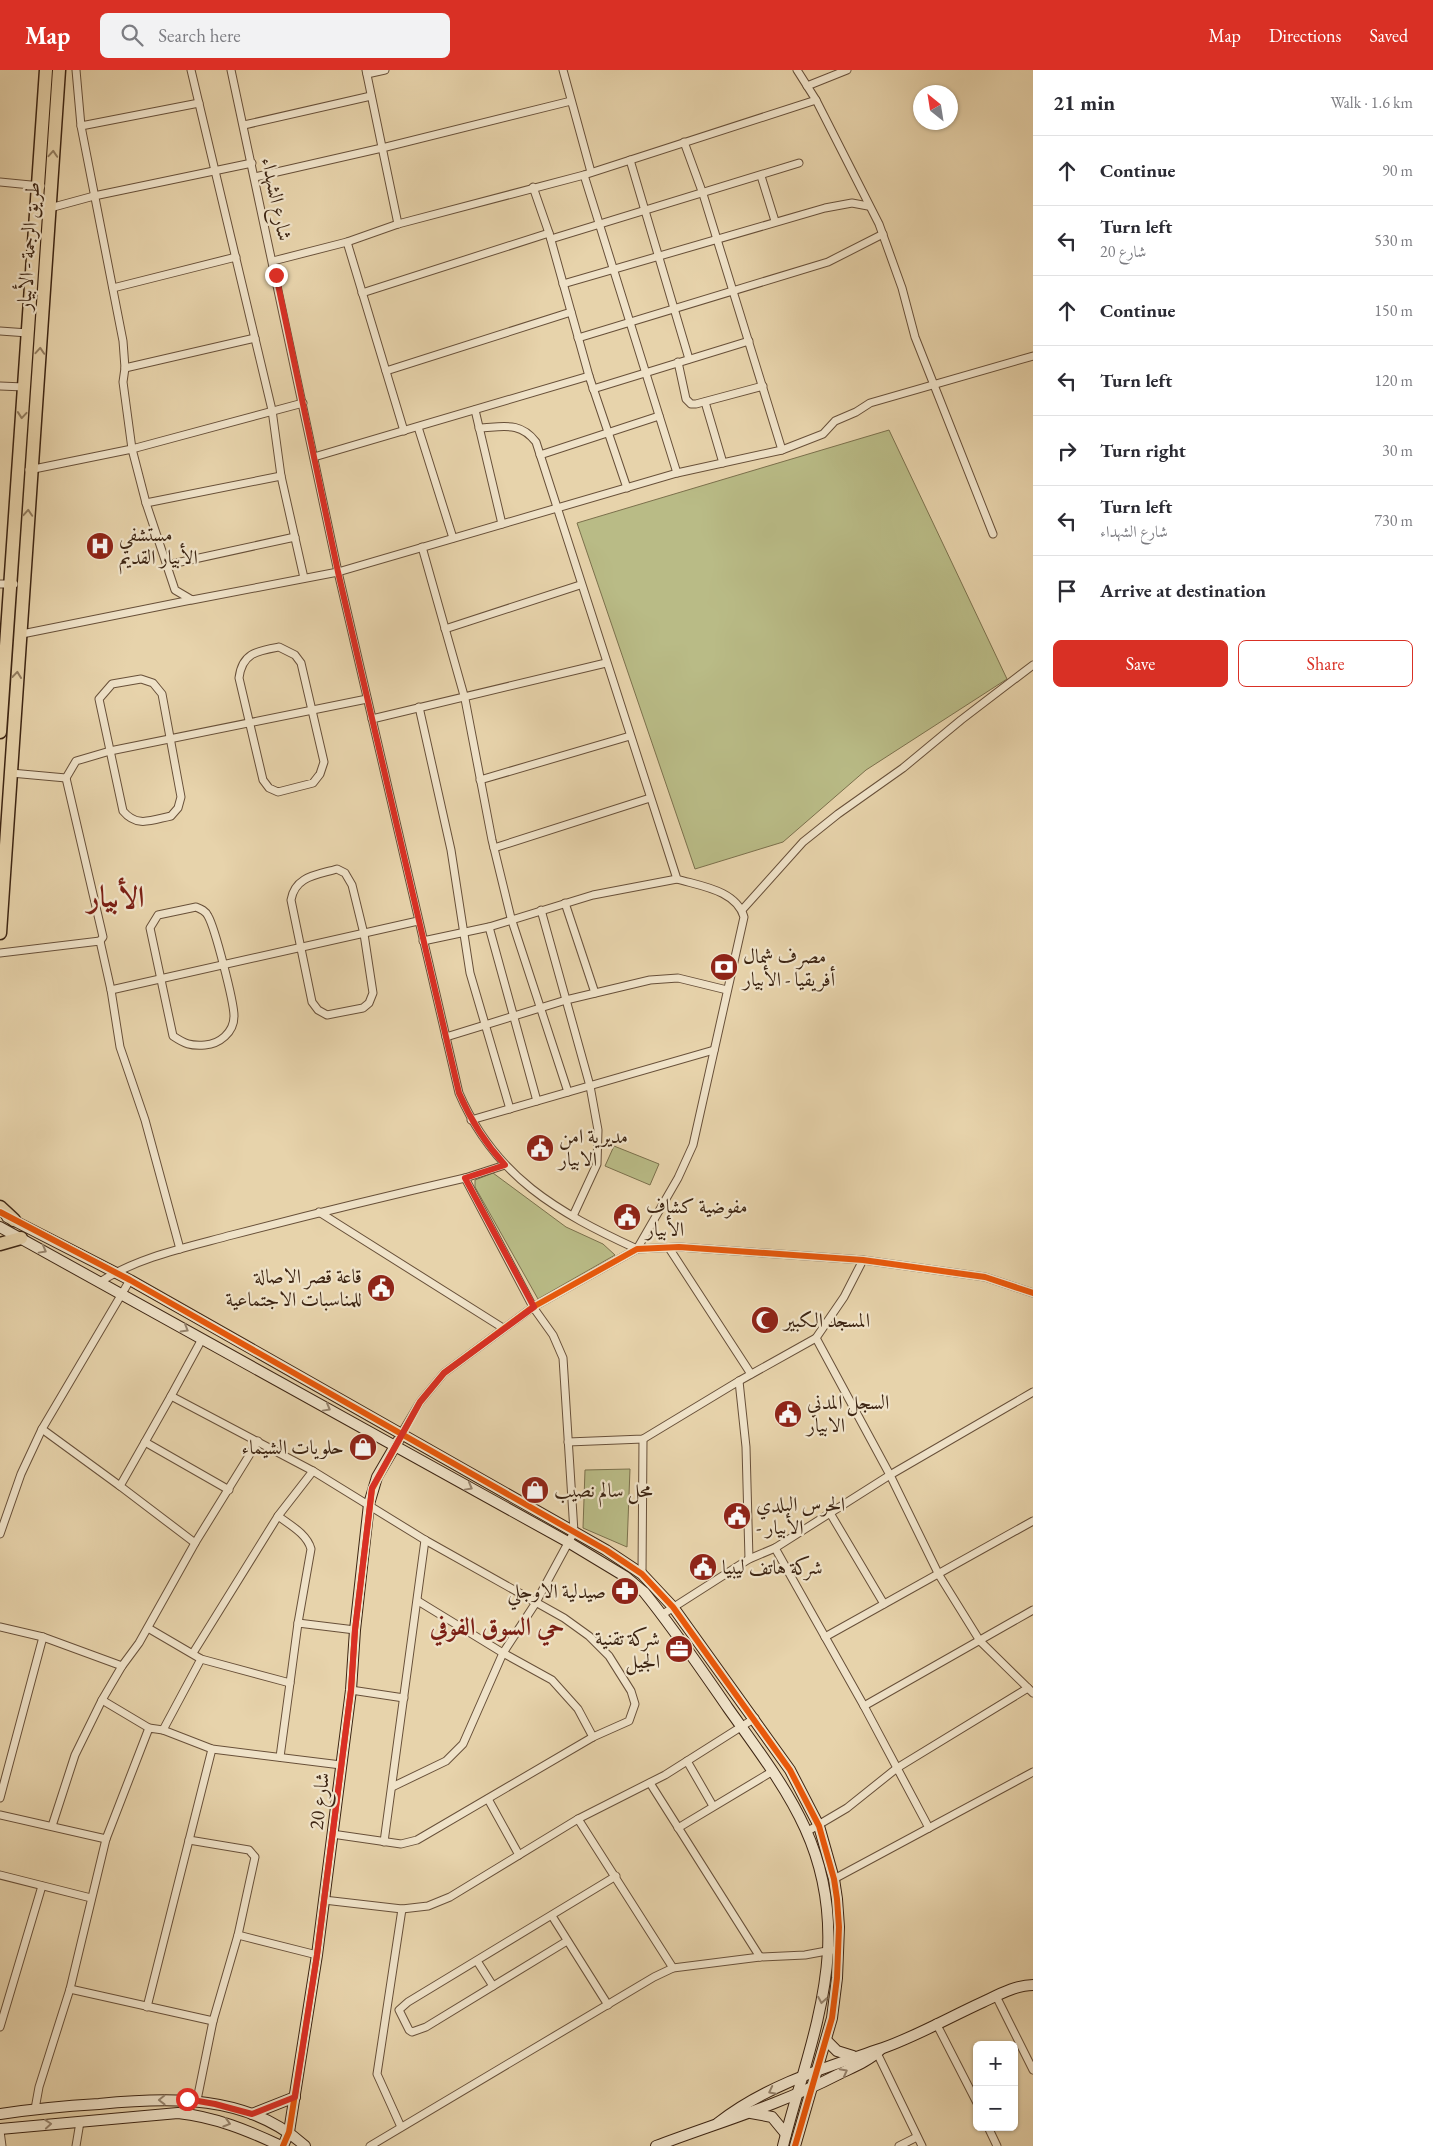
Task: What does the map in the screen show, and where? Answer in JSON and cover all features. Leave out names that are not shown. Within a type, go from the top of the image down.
[{"type":"highway","name":"طريق الرجمة - الأبيار","points":[[0,732],[5,584],[24,388],[46,70]]},
{"type":"highway","name":"طريق الرجمة - الأبيار","points":[[0,934],[14,710],[22,634],[31,469],[59,70]]},
{"type":"highway","points":[[0,1207],[14,1220]]},
{"type":"highway","points":[[0,1244],[21,1238]]},
{"type":"street","points":[[76,70],[81,126],[114,288],[125,368],[123,382],[132,449],[146,504],[175,590],[192,600]]},
{"type":"street","points":[[191,70],[272,410],[280,476],[304,578]]},
{"type":"street","name":"شارع الشهداء","points":[[231,70],[338,572],[459,1093],[470,1120],[486,1144],[523,1183],[591,1228],[637,1249]]},
{"type":"street","points":[[385,70],[366,72],[398,224]]},
{"type":"street","points":[[564,70],[599,223],[677,473]]},
{"type":"street","points":[[798,70],[816,100],[883,234],[902,288],[915,337],[993,534]]},
{"type":"street","points":[[807,86],[847,70]]},
{"type":"street","points":[[244,125],[371,96]]},
{"type":"street","points":[[273,261],[347,242],[398,224],[588,173],[816,100]]},
{"type":"street","points":[[255,177],[382,148],[571,101]]},
{"type":"street","points":[[81,126],[199,103]]},
{"type":"street","points":[[684,142],[734,291],[782,450]]},
{"type":"street","points":[[630,160],[690,359]]},
{"type":"street","points":[[50,208],[94,196],[252,163]]},
{"type":"street","points":[[362,293],[550,236],[703,194],[799,163]]},
{"type":"street","points":[[761,176],[775,220]]},
{"type":"street","points":[[0,182],[52,187]]},
{"type":"street","points":[[533,187],[550,236],[593,389],[627,488]]},
{"type":"street","points":[[563,284],[614,271],[775,220],[852,203],[868,206]]},
{"type":"street","points":[[578,338],[828,262],[883,234]]},
{"type":"street","points":[[347,242],[404,431]]},
{"type":"street","points":[[114,288],[236,257]]},
{"type":"street","points":[[386,371],[571,312]]},
{"type":"street","points":[[0,331],[28,334]]},
{"type":"street","points":[[125,368],[255,338]]},
{"type":"street","points":[[593,389],[749,341]]},
{"type":"street","points":[[22,634],[338,572],[677,473],[782,450],[823,434],[835,421],[856,412],[870,403],[1033,356]]},
{"type":"street","points":[[678,362],[686,399],[690,404],[705,402],[763,386]]},
{"type":"street","points":[[314,457],[589,376]]},
{"type":"street","points":[[0,386],[24,388]]},
{"type":"street","points":[[705,402],[723,463]]},
{"type":"street","points":[[17,472],[132,449],[303,403]]},
{"type":"street","points":[[475,410],[502,524]]},
{"type":"street","points":[[540,455],[659,416]]},
{"type":"street","points":[[418,427],[453,538]]},
{"type":"street","points":[[479,428],[517,427],[529,433],[536,442],[580,585],[677,879]]},
{"type":"street","points":[[146,504],[280,476]]},
{"type":"street","points":[[167,565],[295,537]]},
{"type":"street","points":[[422,547],[465,699],[494,848],[511,918],[568,1092]]},
{"type":"street","points":[[5,584],[24,585]]},
{"type":"street","points":[[445,629],[580,585]]},
{"type":"street","points":[[279,647],[295,655],[301,663],[324,762],[320,774],[313,783],[278,792],[270,788],[263,780],[249,723],[239,678],[243,662],[255,651],[279,647]]},
{"type":"street","points":[[372,719],[419,707],[465,699],[606,664]]},
{"type":"street","points":[[742,910],[803,842],[838,814],[903,768],[961,720],[1033,665]]},
{"type":"street","points":[[141,679],[153,682],[162,694],[172,738],[181,797],[178,808],[172,816],[138,823],[130,819],[123,811],[110,751],[98,699],[112,684],[141,679]]},
{"type":"street","points":[[180,1249],[145,1120],[120,1047],[111,990],[100,941],[104,932],[66,778],[76,761],[110,751],[367,698]]},
{"type":"street","points":[[419,707],[451,850],[470,973],[510,1109]]},
{"type":"street","points":[[480,780],[630,736]]},
{"type":"street","points":[[11,773],[66,778]]},
{"type":"street","points":[[494,848],[650,798]]},
{"type":"street","points":[[337,869],[350,878],[364,934],[373,993],[369,1003],[363,1008],[326,1015],[318,1010],[312,1002],[301,948],[291,900],[292,892],[305,878],[337,869]]},
{"type":"street","points":[[423,941],[489,927],[511,918],[593,895],[677,879],[724,894],[742,910],[744,917],[693,1145],[678,1178],[637,1249]]},
{"type":"street","points":[[565,903],[595,993]]},
{"type":"street","points":[[196,907],[208,916],[223,965],[234,1016],[226,1036],[213,1045],[189,1046],[173,1036],[163,979],[150,928],[153,921],[158,916],[196,907]]},
{"type":"street","points":[[541,910],[590,1086],[598,1130],[597,1164],[573,1216]]},
{"type":"street","points":[[111,990],[418,922]]},
{"type":"street","points":[[489,927],[537,1101]]},
{"type":"street","points":[[0,953],[100,941]]},
{"type":"street","points":[[446,1037],[566,1000],[650,980],[678,978],[728,990]]},
{"type":"street","points":[[470,1120],[714,1050]]},
{"type":"street","points":[[100,1282],[115,1272],[180,1249],[319,1212],[465,1178],[505,1165]]},
{"type":"street","points":[[392,1787],[446,1761],[463,1744],[503,1654],[535,1604],[574,1532],[563,1358],[465,1178]]},
{"type":"street","points":[[0,1212],[130,1280],[574,1532],[642,1574],[673,1607],[755,1718],[790,1770],[819,1826],[834,1878],[839,1926],[836,1994],[826,2040],[795,2146]]},
{"type":"street","points":[[319,1212],[503,1328]]},
{"type":"street","points":[[0,1227],[568,1542],[626,1577],[644,1592],[662,1614],[773,1771],[808,1832],[821,1879],[828,1951],[820,2008],[783,2146]]},
{"type":"street","points":[[669,1248],[750,1374]]},
{"type":"street","points":[[401,1434],[420,1402],[444,1373],[534,1307],[637,1249],[669,1248],[862,1260],[985,1277],[1033,1293]]},
{"type":"street","points":[[568,1442],[643,1439],[750,1374],[816,1338],[844,1297],[862,1260]]},
{"type":"street","points":[[0,1534],[21,1474],[42,1429],[130,1280]]},
{"type":"street","points":[[808,1832],[848,1808],[897,1768],[1030,1691],[980,1641],[939,1574],[890,1475],[816,1338]]},
{"type":"street","points":[[120,1486],[202,1339]]},
{"type":"street","points":[[739,1381],[746,1447],[749,1559]]},
{"type":"street","points":[[662,1614],[749,1559],[775,1548],[890,1475],[1032,1394]]},
{"type":"street","points":[[171,1396],[313,1471],[425,1540],[535,1604],[564,1618],[589,1636],[609,1656],[631,1690],[635,1704],[629,1721],[593,1736],[410,1843],[384,1842],[332,1834]]},
{"type":"street","points":[[42,1429],[195,1543]]},
{"type":"street","name":"شارع 20","points":[[282,2146],[289,2132],[317,1955],[351,1690],[355,1630],[369,1504],[377,1477],[401,1434]]},
{"type":"street","points":[[642,1574],[643,1439]]},
{"type":"street","points":[[144,1442],[229,1490]]},
{"type":"street","points":[[52,1826],[75,1755],[102,1700],[148,1628],[195,1543],[258,1442]]},
{"type":"street","points":[[193,1652],[278,1516],[313,1471]]},
{"type":"street","points":[[830,1513],[884,1604]]},
{"type":"street","points":[[278,1516],[300,1532],[309,1541],[312,1549],[298,1623],[280,1757]]},
{"type":"street","points":[[825,1637],[1033,1521]]},
{"type":"street","points":[[384,1842],[425,1540]]},
{"type":"street","points":[[775,1548],[864,1706],[928,1828]]},
{"type":"street","points":[[418,1601],[503,1654],[552,1680],[578,1709],[593,1736]]},
{"type":"street","points":[[864,1706],[1033,1610]]},
{"type":"street","points":[[298,1623],[355,1630]]},
{"type":"street","points":[[0,1626],[43,1637],[122,1666]]},
{"type":"street","points":[[148,1628],[193,1652],[202,1659],[290,1683]]},
{"type":"street","points":[[0,1798],[43,1637]]},
{"type":"street","points":[[163,1730],[202,1659]]},
{"type":"street","points":[[351,1690],[404,1698]]},
{"type":"street","points":[[102,1700],[150,1728],[163,1730],[212,1749],[341,1765]]},
{"type":"street","points":[[324,1900],[402,1910],[428,1906],[450,1897],[578,1819],[650,1783],[755,1718]]},
{"type":"street","points":[[35,2109],[39,2086],[70,1990],[106,1839],[150,1728]]},
{"type":"street","points":[[147,2006],[212,1749]]},
{"type":"street","points":[[687,1761],[714,1806]]},
{"type":"street","points":[[678,1828],[773,1771]]},
{"type":"street","points":[[834,1878],[1033,1772]]},
{"type":"street","points":[[650,1783],[760,1957]]},
{"type":"street","points":[[488,1799],[520,1855]]},
{"type":"street","points":[[0,1815],[106,1839]]},
{"type":"street","points":[[578,1819],[673,1968]]},
{"type":"street","points":[[189,1840],[253,1852],[255,1857],[238,1935],[213,2021],[197,2100]]},
{"type":"street","points":[[0,1875],[91,1898]]},
{"type":"street","points":[[567,1940],[426,2027],[412,2032],[408,2030],[400,2015],[399,2010],[402,2006],[616,1876]]},
{"type":"street","points":[[0,2027],[3,2006],[42,1886]]},
{"type":"street","points":[[401,2127],[377,2074],[402,1910]]},
{"type":"street","points":[[552,1916],[608,2005]]},
{"type":"street","points":[[238,1935],[317,1955]]},
{"type":"street","points":[[370,2146],[673,1968],[720,1964],[760,1957],[805,1956],[839,1948]]},
{"type":"street","points":[[477,1961],[493,1986]]},
{"type":"street","points":[[656,2146],[750,2113],[813,2088],[880,2050],[936,2023],[996,1996],[1025,1985],[1033,1985]]},
{"type":"street","points":[[70,1990],[213,2021]]},
{"type":"street","points":[[996,1996],[1033,2070]]},
{"type":"street","points":[[936,2023],[973,2095]]},
{"type":"street","points":[[826,2040],[837,2051],[852,2056]]},
{"type":"street","points":[[718,2123],[736,2110],[801,2076],[852,2056],[880,2050]]},
{"type":"street","points":[[880,2050],[922,2146]]},
{"type":"street","points":[[252,2114],[295,2097]]},
{"type":"street","points":[[0,2114],[138,2100],[197,2100],[252,2114],[289,2132],[305,2146]]},
{"type":"street","points":[[750,2113],[772,2118],[786,2134]]},
{"type":"street","points":[[2,2146],[0,2130],[153,2114],[202,2116],[243,2128],[282,2146]]},
{"type":"street","points":[[76,2146],[80,2122]]},
{"type":"street","points":[[990,2131],[997,2146]]},
{"type":"street","points":[[899,2146],[918,2137]]},
{"type":"green space","points":[[889,430],[1007,679],[866,770],[783,842],[695,869],[577,523]]},
{"type":"green space","points":[[614,1146],[659,1164],[650,1185],[605,1166]]},
{"type":"green space","points":[[493,1173],[566,1227],[603,1244],[615,1255],[538,1299],[475,1187],[475,1180]]},
{"type":"green space","points":[[630,1469],[627,1547],[583,1528],[585,1470]]},
{"type":"cycle path","points":[[0,1212],[130,1280],[606,1550],[642,1574],[673,1607],[790,1770],[819,1826],[834,1879],[839,1927],[837,1978],[832,2018],[795,2146]]},
{"type":"cycle path","points":[[283,2146],[289,2132],[317,1955],[351,1690],[355,1630],[372,1489],[420,1402],[444,1373],[533,1307],[637,1249],[679,1247],[863,1260],[985,1277],[1033,1293]]},
{"type":"place","name":"مستشفي الأبيار القديم","points":[[100,546]]},
{"type":"place","name":"مصرف شمال أفريقيا - الأبيار","points":[[724,967]]},
{"type":"place","name":"مديرية امن الابيار","points":[[540,1148]]},
{"type":"place","name":"مفوضية كشاف الأبيار","points":[[627,1217]]},
{"type":"place","name":"قاعة قصر الاصالة للمناسبات الاجتماعية","points":[[381,1288]]},
{"type":"place","name":"المسجد الكبير","points":[[765,1320]]},
{"type":"place","name":"السجل المدني الابيار","points":[[788,1414]]},
{"type":"place","name":"حلويات الشيماء","points":[[363,1447]]},
{"type":"place","name":"محل سالم نصيب","points":[[535,1490]]},
{"type":"place","name":"الحرس البلدي - الأبيار","points":[[737,1516]]},
{"type":"place","name":"شركة هاتف ليبيا","points":[[703,1567]]},
{"type":"place","name":"صيدلية الاوجلي","points":[[625,1591]]},
{"type":"place","name":"شركة تقنية الجيل","points":[[679,1649]]},
{"type":"district","name":"الأبيار","points":[[116,897]]},
{"type":"district","name":"حي السوق الفوفي","points":[[497,1626]]},
{"type":"route","points":[[187,2099],[252,2114],[295,2097],[317,1955],[351,1690],[355,1630],[372,1488],[420,1402],[444,1373],[534,1307],[465,1178],[505,1165],[486,1144],[470,1120],[459,1093],[338,572],[276,275]]}]
